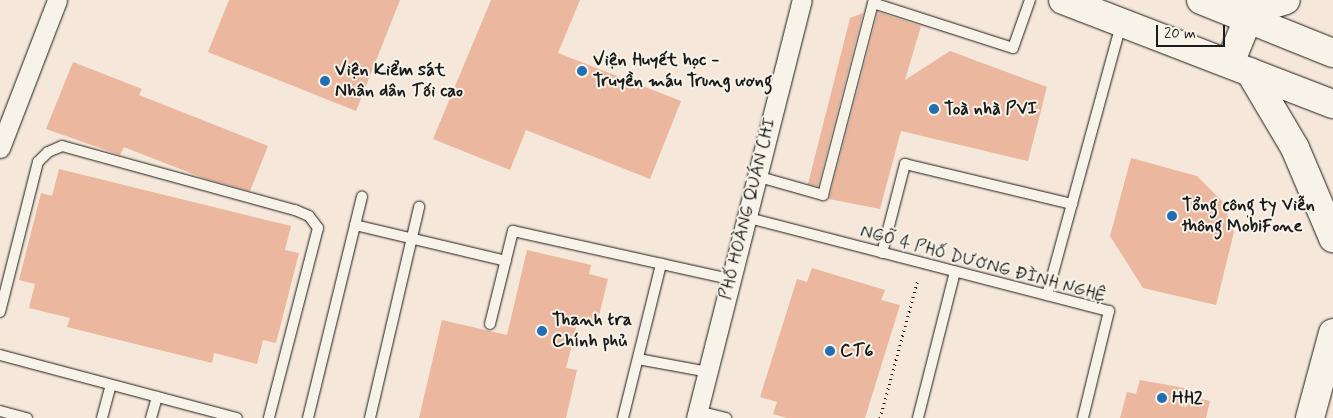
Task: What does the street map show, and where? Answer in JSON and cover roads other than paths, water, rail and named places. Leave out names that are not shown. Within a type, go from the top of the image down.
[{"type":"main road","points":[[1063,0],[1121,24],[1333,104]]},
{"type":"main road","points":[[1201,0],[1333,53]]},
{"type":"main road","points":[[1243,17],[1286,0]]},
{"type":"main road","points":[[1243,17],[1240,68],[1295,148],[1333,238]]},
{"type":"main road","points":[[1310,418],[1333,333]]},
{"type":"street","points":[[0,148],[57,0]]},
{"type":"street","name":"PHỐ HOÀNG QUÁN CHI","points":[[697,415],[745,217],[802,0]]},
{"type":"lane","points":[[756,176],[824,195],[873,3],[886,3],[1013,48],[1030,0]]},
{"type":"lane","points":[[1047,296],[1121,24]]},
{"type":"lane","points":[[0,312],[38,162],[48,152],[62,146],[295,210],[309,216],[318,228],[269,418]]},
{"type":"lane","points":[[882,253],[905,164],[1072,204]]},
{"type":"lane","points":[[308,418],[362,196]]},
{"type":"lane","points":[[370,418],[419,207]]},
{"type":"lane","name":"NGÕ 4 PHỐ DƯƠNG ĐÌNH NGHỆ","points":[[745,217],[1109,311],[1083,418]]},
{"type":"lane","points":[[355,225],[506,261]]},
{"type":"lane","points":[[490,324],[513,231],[730,279]]},
{"type":"lane","points":[[623,418],[661,264]]},
{"type":"lane","points":[[918,418],[955,272]]},
{"type":"lane","points":[[0,355],[237,418]]},
{"type":"lane","points":[[638,359],[708,372]]},
{"type":"lane","points":[[102,418],[111,385]]},
{"type":"lane","points":[[151,418],[157,397]]},
{"type":"lane","points":[[0,411],[27,418]]},
{"type":"lane","points":[[697,415],[726,418]]},
{"type":"place","name":"Viện Huyết học - Truyền máu Trung ương","points":[[582,71]]},
{"type":"place","name":"Viện Kiểm sát Nhân dân Tối cao","points":[[325,81]]},
{"type":"place","name":"Toà nhà PVI","points":[[934,109]]},
{"type":"place","name":"Tổng công ty Viễn thông MobiFone","points":[[1172,216]]},
{"type":"place","name":"Thanh tra Chính phủ","points":[[542,331]]},
{"type":"place","name":"CT6","points":[[830,351]]},
{"type":"place","name":"HH2","points":[[1162,398]]}]
